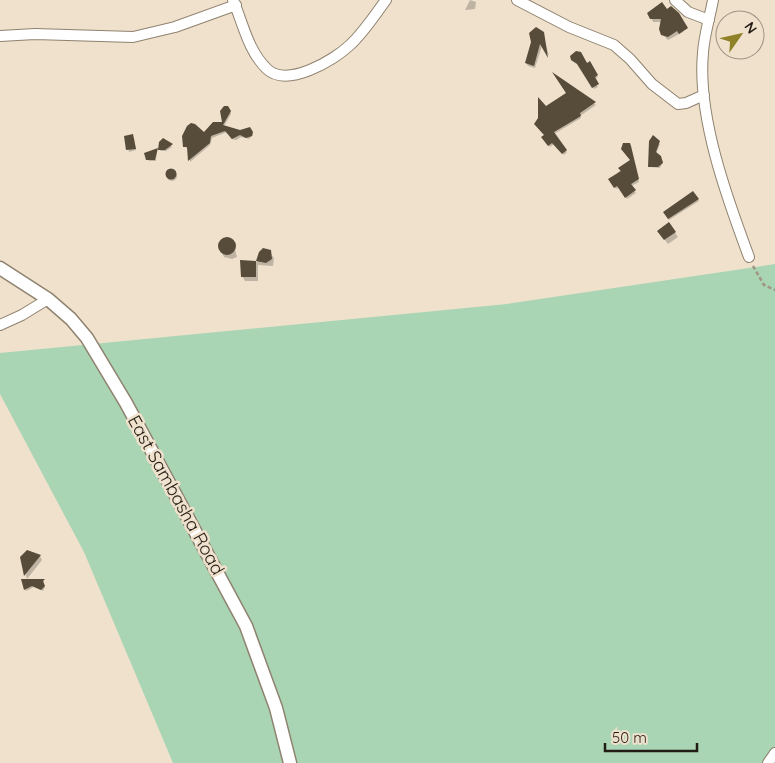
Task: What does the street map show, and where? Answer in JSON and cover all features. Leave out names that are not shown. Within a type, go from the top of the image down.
[{"type":"street","points":[[0,36],[35,34],[134,37],[175,26],[234,3],[258,59],[268,70],[279,77],[293,76],[325,63],[348,47],[365,30],[386,0]]},
{"type":"street","points":[[518,0],[568,27],[614,45],[670,100],[678,104],[686,103],[704,95]]},
{"type":"street","points":[[675,0],[688,12],[710,20]]},
{"type":"street","points":[[713,0],[703,52],[704,95],[728,201],[749,257]]},
{"type":"street","name":"East Sambasha Road","points":[[0,268],[48,298],[71,319],[87,338],[126,403],[246,626],[276,708],[290,763]]},
{"type":"street","points":[[0,325],[22,316],[48,298]]},
{"type":"street","points":[[768,763],[775,753]]},
{"type":"path","points":[[749,257],[764,285],[775,290]]},
{"type":"green space","points":[[775,264],[775,763],[173,763],[84,552],[0,394],[0,353],[507,304]]},
{"type":"building","points":[[662,2],[667,9],[671,6],[679,13],[688,28],[679,34],[677,31],[668,37],[661,35],[659,29],[661,19],[650,19],[647,13]]},
{"type":"building","points":[[536,27],[544,32],[548,58],[540,44],[534,66],[525,63],[531,42],[529,33]]},
{"type":"building","points":[[576,51],[581,52],[587,63],[590,61],[598,75],[595,77],[599,84],[592,88],[577,64],[571,60],[570,56]]},
{"type":"building","points":[[552,72],[596,102],[580,113],[581,116],[554,132],[567,150],[562,154],[552,143],[548,146],[541,137],[544,135],[534,124],[538,118],[538,97],[546,106],[566,93]]},
{"type":"building","points":[[224,106],[228,106],[231,111],[223,125],[240,130],[250,127],[253,132],[252,136],[246,138],[240,135],[232,139],[225,131],[211,136],[210,143],[188,161],[187,147],[183,147],[182,136],[187,126],[191,123],[195,124],[204,132],[213,122],[222,122],[220,111]]},
{"type":"building","points":[[133,134],[136,149],[126,150],[124,136]]},
{"type":"building","points":[[653,135],[660,141],[656,152],[661,156],[663,163],[658,167],[648,167],[649,141]]},
{"type":"building","points":[[163,138],[173,144],[165,150],[158,150],[159,142]]},
{"type":"building","points":[[623,143],[630,143],[639,179],[631,184],[636,190],[625,198],[617,186],[614,188],[608,179],[621,171],[618,168],[630,160],[621,149]]},
{"type":"building","points":[[158,148],[155,160],[146,160],[144,153]]},
{"type":"building","points":[[171,168],[177,174],[171,180],[165,174]]},
{"type":"building","points":[[693,191],[699,199],[668,219],[663,212]]},
{"type":"building","points":[[669,222],[676,232],[664,240],[657,231]]},
{"type":"building","points":[[227,237],[235,242],[236,246],[231,254],[227,255],[219,250],[218,246],[223,238]]},
{"type":"building","points":[[263,248],[271,250],[272,259],[266,263],[256,261],[259,252]]},
{"type":"building","points":[[240,260],[256,261],[256,277],[241,277]]},
{"type":"building","points":[[27,550],[41,555],[24,576],[20,557]]},
{"type":"building","points":[[21,579],[45,579],[43,581],[45,586],[41,590],[32,586],[24,590]]}]
